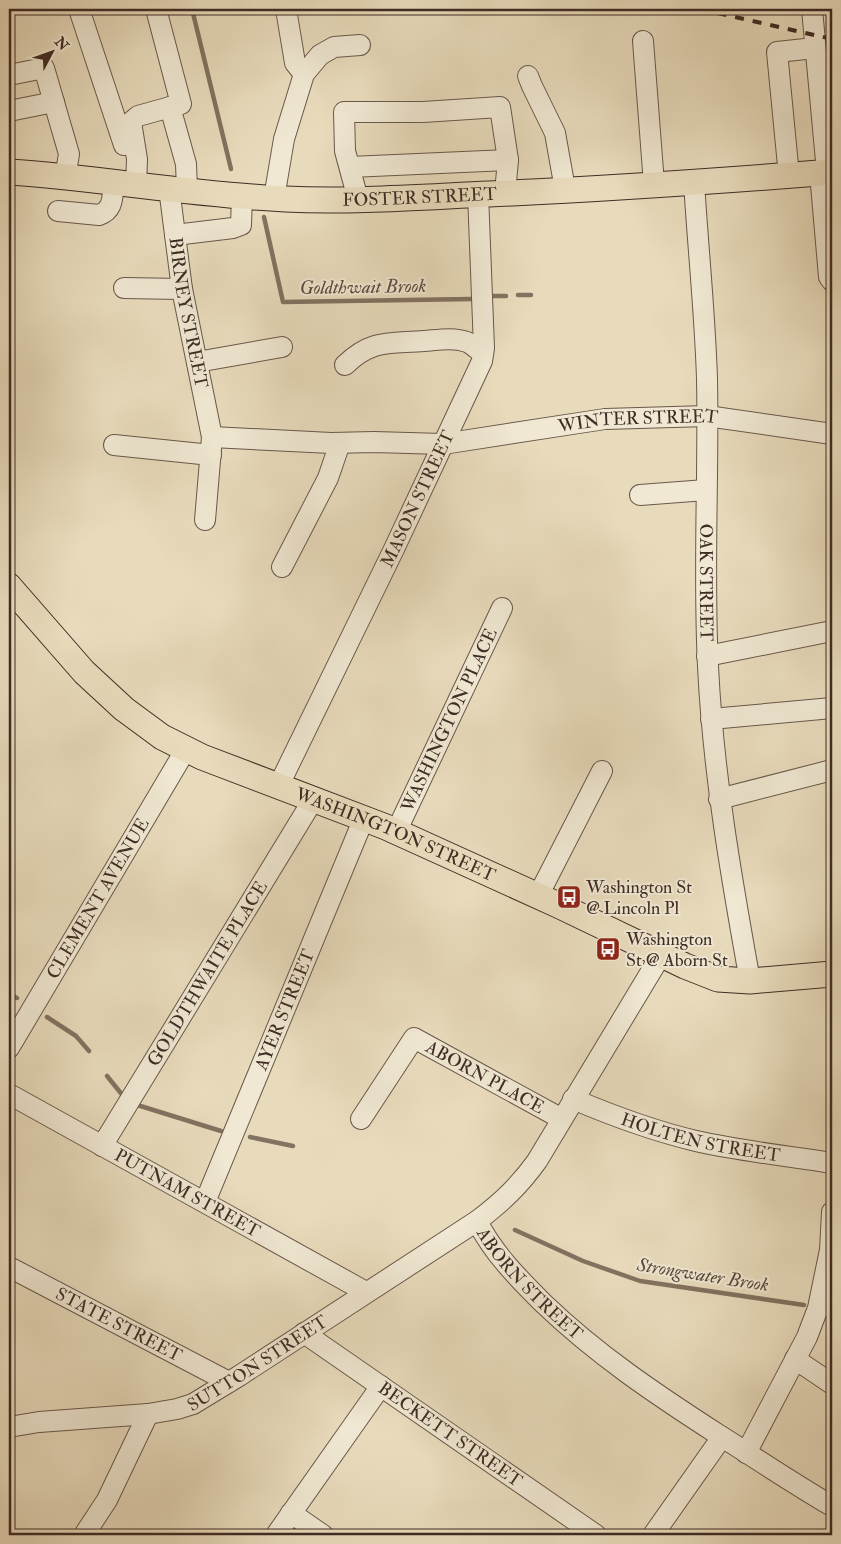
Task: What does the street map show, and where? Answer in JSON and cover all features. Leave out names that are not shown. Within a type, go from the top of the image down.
[{"type":"main road","name":"FOSTER STREET","points":[[9,172],[242,196],[358,199],[505,193],[789,176],[827,172]]},
{"type":"main road","name":"WASHINGTON STREET","points":[[9,586],[96,684],[142,723],[186,750],[364,818],[538,896],[661,955],[718,979],[750,981],[832,974]]},
{"type":"street","points":[[58,210],[99,215],[110,209],[137,159],[131,122],[138,116],[182,104],[156,9]]},
{"type":"street","points":[[286,9],[295,64],[304,74]]},
{"type":"street","points":[[812,9],[827,172],[829,277],[832,281]]},
{"type":"street","points":[[86,10],[127,155],[125,184]]},
{"type":"street","points":[[643,41],[654,184]]},
{"type":"street","points":[[274,198],[284,139],[304,74],[320,54],[334,47],[360,45]]},
{"type":"street","points":[[789,176],[777,52],[815,48]]},
{"type":"street","points":[[9,75],[44,68],[69,154],[65,178]]},
{"type":"street","points":[[528,76],[555,133],[565,189]]},
{"type":"street","points":[[9,111],[54,102]]},
{"type":"street","name":"BIRNEY STREET","points":[[170,107],[186,164],[178,189],[175,235],[182,289],[212,446],[205,520]]},
{"type":"street","points":[[358,199],[346,151],[344,112],[423,112],[500,107],[508,160],[505,193]]},
{"type":"street","points":[[350,167],[508,160]]},
{"type":"street","name":"OAK STREET","points":[[694,182],[707,378],[707,656],[711,719],[719,798],[750,981]]},
{"type":"street","name":"MASON STREET","points":[[278,786],[394,549],[482,361],[478,194]]},
{"type":"street","points":[[175,235],[233,228],[241,225],[242,196]]},
{"type":"street","points":[[124,288],[182,289]]},
{"type":"street","points":[[345,365],[357,354],[378,344],[408,341],[448,339],[467,342],[483,353]]},
{"type":"street","points":[[197,362],[282,346]]},
{"type":"street","name":"WINTER STREET","points":[[114,445],[212,446],[374,442],[443,444],[605,419],[707,416],[832,434]]},
{"type":"street","points":[[282,568],[328,478],[340,443]]},
{"type":"street","points":[[640,495],[706,490]]},
{"type":"street","name":"WASHINGTON PLACE","points":[[396,832],[502,608]]},
{"type":"street","points":[[707,656],[832,631]]},
{"type":"street","points":[[711,719],[832,708]]},
{"type":"street","name":"CLEMENT AVENUE","points":[[9,1048],[186,750]]},
{"type":"street","points":[[719,798],[832,770]]},
{"type":"street","points":[[538,896],[602,771]]},
{"type":"street","name":"GOLDTHWAITE PLACE","points":[[102,1146],[314,800]]},
{"type":"street","name":"AYER STREET","points":[[205,1202],[364,818]]},
{"type":"street","name":"ABORN STREET","points":[[661,955],[541,1154],[522,1181],[497,1206],[477,1221],[486,1239],[523,1284],[601,1355],[634,1380],[785,1478],[832,1506]]},
{"type":"street","name":"ABORN PLACE","points":[[361,1119],[414,1038],[562,1118]]},
{"type":"street","name":"PUTNAM STREET","points":[[9,1094],[366,1292]]},
{"type":"street","name":"HOLTEN STREET","points":[[573,1099],[618,1117],[695,1140],[760,1153],[832,1163]]},
{"type":"street","points":[[746,1453],[814,1321],[823,1293],[830,1250],[832,1212]]},
{"type":"street","name":"SUTTON STREET","points":[[9,1427],[39,1422],[148,1414],[193,1404],[477,1221]]},
{"type":"street","name":"STATE STREET","points":[[9,1267],[229,1382]]},
{"type":"street","name":"BECKETT STREET","points":[[304,1333],[596,1535]]},
{"type":"street","points":[[795,1360],[832,1384]]},
{"type":"street","points":[[276,1535],[381,1386]]},
{"type":"street","points":[[84,1535],[108,1500],[148,1414]]},
{"type":"street","points":[[653,1535],[722,1437]]},
{"type":"street","points":[[291,1513],[323,1535]]},
{"type":"waterway","name":"Goldthwait Brook","points":[[192,9],[231,169]]},
{"type":"waterway","name":"Goldthwait Brook","points":[[264,217],[283,302],[471,299]]},
{"type":"waterway","name":"Goldthwait Brook","points":[[518,295],[531,295]]},
{"type":"waterway","name":"Goldthwait Brook","points":[[492,296],[506,296]]},
{"type":"waterway","name":"Strongwater Brook","points":[[9,994],[17,998]]},
{"type":"waterway","name":"Strongwater Brook","points":[[47,1017],[76,1036],[89,1051]]},
{"type":"waterway","name":"Strongwater Brook","points":[[107,1076],[124,1097]]},
{"type":"waterway","name":"Strongwater Brook","points":[[134,1104],[221,1131]]},
{"type":"waterway","name":"Strongwater Brook","points":[[250,1137],[293,1146]]},
{"type":"waterway","name":"Strongwater Brook","points":[[515,1230],[583,1261],[640,1281],[804,1305]]},
{"type":"railway","points":[[700,9],[832,39]]},
{"type":"place","name":"Washington St @ Lincoln Pl","points":[[569,897]]},
{"type":"place","name":"Washington St @ Aborn St","points":[[608,949]]}]
